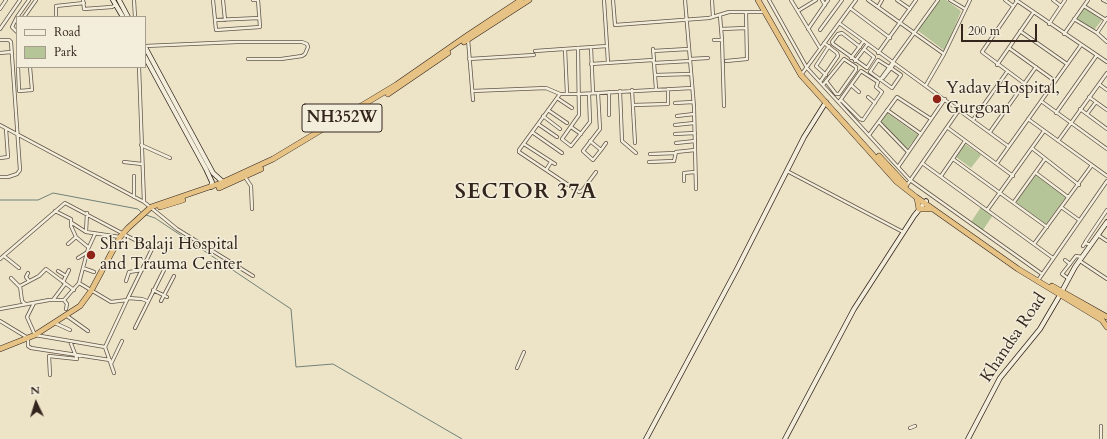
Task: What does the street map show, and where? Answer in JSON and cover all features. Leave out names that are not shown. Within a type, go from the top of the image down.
[{"type":"highway","name":"NH352W","points":[[151,210],[245,177],[346,118],[521,0]]},
{"type":"highway","name":"NH352W","points":[[468,36],[530,0]]},
{"type":"highway","points":[[759,0],[784,43]]},
{"type":"highway","points":[[759,0],[802,74],[826,102],[916,197],[1025,272],[1041,277],[1061,293]]},
{"type":"highway","points":[[802,74],[891,172],[934,210],[1025,272],[1106,319],[1107,327]]},
{"type":"highway","name":"NH352W","points":[[0,348],[35,335],[67,316],[80,306],[92,291],[121,235],[141,216],[151,210],[223,182],[273,159],[346,118]]},
{"type":"highway","points":[[916,197],[919,209],[934,210]]},
{"type":"street","points":[[0,9],[6,0]]},
{"type":"street","points":[[0,29],[20,0]]},
{"type":"street","points":[[18,16],[29,0]]},
{"type":"street","points":[[25,16],[36,0]]},
{"type":"street","points":[[113,0],[118,3],[127,16]]},
{"type":"street","points":[[56,16],[56,6],[84,2],[84,9],[112,7],[125,0]]},
{"type":"street","points":[[134,0],[136,16]]},
{"type":"street","points":[[213,0],[216,30],[260,27],[258,0],[253,0]]},
{"type":"street","points":[[223,0],[225,20]]},
{"type":"street","points":[[604,0],[608,63]]},
{"type":"street","points":[[614,0],[614,25],[713,17],[729,12],[765,12]]},
{"type":"street","points":[[686,0],[688,49],[694,114],[696,189]]},
{"type":"street","points":[[712,0],[713,17]]},
{"type":"street","points":[[768,0],[807,68],[823,85],[840,101],[862,120],[882,91],[877,87],[878,82],[864,72],[860,71],[840,101]]},
{"type":"street","points":[[791,0],[820,48]]},
{"type":"street","points":[[798,11],[816,0]]},
{"type":"street","points":[[822,0],[825,5]]},
{"type":"street","points":[[808,29],[828,0]]},
{"type":"street","points":[[820,30],[842,0]]},
{"type":"street","points":[[802,74],[856,0]]},
{"type":"street","points":[[868,0],[944,54]]},
{"type":"street","points":[[878,7],[882,0]]},
{"type":"street","points":[[899,0],[910,9]]},
{"type":"street","points":[[878,53],[916,0]]},
{"type":"street","points":[[880,80],[938,0]]},
{"type":"street","points":[[950,0],[965,9]]},
{"type":"street","points":[[926,85],[944,54],[970,0]]},
{"type":"street","points":[[1005,0],[1013,6]]},
{"type":"street","points":[[1025,84],[982,54],[982,51],[1016,0],[1049,24],[1107,62]]},
{"type":"street","points":[[1053,0],[1061,6]]},
{"type":"street","points":[[1049,24],[1065,0]]},
{"type":"street","points":[[1064,34],[1088,0]]},
{"type":"street","points":[[118,3],[122,16]]},
{"type":"street","points":[[1084,6],[1106,19],[1097,33]]},
{"type":"street","points":[[850,8],[890,38]]},
{"type":"street","points":[[726,61],[747,60],[746,12]]},
{"type":"street","points":[[997,65],[1033,13]]},
{"type":"street","points":[[720,16],[724,106]]},
{"type":"street","points":[[16,18],[12,24],[12,27],[16,31]]},
{"type":"street","points":[[215,20],[259,18]]},
{"type":"street","points":[[1074,19],[1097,33],[1107,42]]},
{"type":"street","points":[[839,23],[867,45],[926,85],[1008,146]]},
{"type":"street","points":[[721,29],[746,28]]},
{"type":"street","points":[[1020,31],[1067,64]]},
{"type":"street","points":[[860,46],[842,33],[838,34],[833,41],[833,44],[865,68],[868,67],[874,58],[864,49]]},
{"type":"street","points":[[468,36],[473,100]]},
{"type":"street","points":[[0,40],[10,40],[12,52],[20,171],[11,177],[0,177]]},
{"type":"street","points":[[714,40],[722,40]]},
{"type":"street","points":[[146,47],[237,42],[302,42],[307,44],[308,47],[305,54],[302,56],[248,59]]},
{"type":"street","points":[[852,58],[864,42]]},
{"type":"street","points":[[820,82],[838,56],[838,53],[824,43]]},
{"type":"street","points":[[855,61],[867,45]]},
{"type":"street","points":[[997,163],[1080,45]]},
{"type":"street","points":[[535,51],[607,46]]},
{"type":"street","points":[[826,75],[816,66],[829,46]]},
{"type":"street","points":[[578,48],[579,115],[562,138],[562,140],[572,146],[590,122],[589,94]]},
{"type":"street","points":[[591,48],[593,93]]},
{"type":"street","points":[[1009,48],[1055,81]]},
{"type":"street","points":[[146,49],[212,175],[211,187]]},
{"type":"street","points":[[565,49],[567,94]]},
{"type":"street","points":[[656,89],[653,50],[688,49]]},
{"type":"street","points":[[0,53],[12,52]]},
{"type":"street","points":[[469,59],[534,55]]},
{"type":"street","points":[[1056,113],[1097,55]]},
{"type":"street","points":[[592,64],[654,62],[708,58]]},
{"type":"street","points":[[146,59],[212,175],[223,182]]},
{"type":"street","points":[[823,85],[826,81],[844,59],[856,67],[856,70],[839,94],[836,94],[826,81]]},
{"type":"street","points":[[877,61],[890,68],[901,75],[892,87],[870,72],[877,61]]},
{"type":"street","points":[[990,132],[1036,67]]},
{"type":"street","points":[[18,68],[19,90],[32,90],[30,68]]},
{"type":"street","points":[[139,68],[144,202]]},
{"type":"street","points":[[973,120],[1007,72]]},
{"type":"street","points":[[1058,140],[1107,73]]},
{"type":"street","points":[[655,75],[690,74]]},
{"type":"street","points":[[1099,84],[1107,90]]},
{"type":"street","points":[[851,85],[859,92]]},
{"type":"street","points":[[472,92],[546,88],[560,94],[589,94],[632,90],[692,88]]},
{"type":"street","points":[[633,105],[668,104],[668,89]]},
{"type":"street","points":[[632,90],[635,143]]},
{"type":"street","points":[[620,91],[622,141],[636,153]]},
{"type":"street","points":[[609,92],[609,115]]},
{"type":"street","points":[[598,93],[600,129],[583,151],[592,160],[606,144]]},
{"type":"street","points":[[560,94],[519,152],[581,192],[596,172]]},
{"type":"street","points":[[868,97],[875,103]]},
{"type":"street","points":[[869,135],[898,97],[931,119]]},
{"type":"street","points":[[1090,97],[1107,110]]},
{"type":"street","points":[[557,98],[572,108]]},
{"type":"street","points":[[898,166],[945,99]]},
{"type":"street","points":[[840,101],[910,180],[1041,277],[1107,181]]},
{"type":"street","points":[[1041,101],[1107,149]]},
{"type":"street","points":[[675,103],[693,102]]},
{"type":"street","points":[[646,439],[737,269],[804,136],[826,102]]},
{"type":"street","points":[[1087,114],[1096,102]]},
{"type":"street","points":[[548,110],[567,123]]},
{"type":"street","points":[[887,110],[921,134]]},
{"type":"street","points":[[906,186],[948,128],[959,110]]},
{"type":"street","points":[[1080,110],[1107,129]]},
{"type":"street","points":[[677,116],[694,114]]},
{"type":"street","points":[[543,116],[560,129]]},
{"type":"street","points":[[1028,119],[1107,176]]},
{"type":"street","points":[[879,122],[908,152]]},
{"type":"street","points":[[675,125],[694,123]]},
{"type":"street","points":[[538,124],[557,137]]},
{"type":"street","points":[[0,125],[144,202],[151,210],[177,229],[253,276]]},
{"type":"street","points":[[571,126],[581,134]]},
{"type":"street","points":[[948,128],[1013,176]]},
{"type":"street","points":[[0,158],[8,157],[6,129]]},
{"type":"street","points":[[988,209],[1033,149],[1044,131]]},
{"type":"street","points":[[532,132],[562,153]]},
{"type":"street","points":[[675,134],[695,133]]},
{"type":"street","points":[[590,141],[601,150]]},
{"type":"street","points":[[941,176],[965,141]]},
{"type":"street","points":[[676,143],[695,142]]},
{"type":"street","points":[[524,144],[555,164]]},
{"type":"street","points":[[141,145],[170,158]]},
{"type":"street","points":[[1033,149],[1078,185]]},
{"type":"street","points":[[650,154],[676,153],[694,150]]},
{"type":"street","points":[[649,162],[674,161],[676,153]]},
{"type":"street","points":[[953,158],[1047,226]]},
{"type":"street","points":[[1014,202],[1045,159]]},
{"type":"street","points":[[124,162],[142,164]]},
{"type":"street","points":[[546,170],[551,162]]},
{"type":"street","points":[[922,163],[988,209],[1053,258]]},
{"type":"street","points":[[1034,244],[1092,165]]},
{"type":"street","points":[[786,171],[903,232]]},
{"type":"street","points":[[684,181],[684,173],[696,172]]},
{"type":"street","points":[[1036,173],[1068,197]]},
{"type":"street","points":[[134,176],[134,197]]},
{"type":"street","points":[[245,177],[251,186],[252,208]]},
{"type":"street","points":[[0,259],[65,202],[87,213],[121,235],[152,249],[105,347],[114,373]]},
{"type":"street","points":[[784,439],[854,309],[903,232],[925,202]]},
{"type":"street","points":[[1061,207],[1079,220]]},
{"type":"street","points":[[55,210],[70,218],[76,237],[88,247]]},
{"type":"street","points":[[1082,246],[1107,210]]},
{"type":"street","points":[[86,232],[87,213]]},
{"type":"street","name":"Khandsa Road","points":[[968,439],[1000,378],[1040,329],[1074,271],[1107,222]]},
{"type":"street","points":[[71,223],[86,232],[121,235]]},
{"type":"street","name":"Khandsa Road","points":[[1082,260],[1107,226]]},
{"type":"street","points":[[0,309],[52,300],[64,300],[79,283],[88,247],[96,234]]},
{"type":"street","points":[[1099,235],[1107,241]]},
{"type":"street","points":[[68,244],[76,237]]},
{"type":"street","points":[[1085,243],[1091,246]]},
{"type":"street","points":[[78,258],[86,253]]},
{"type":"street","points":[[4,256],[19,268]]},
{"type":"street","points":[[1069,279],[1062,274],[1076,256],[1107,279]]},
{"type":"street","points":[[1065,260],[1070,264]]},
{"type":"street","points":[[83,268],[94,272]]},
{"type":"street","points":[[20,287],[46,269],[74,290]]},
{"type":"street","points":[[52,300],[64,283],[69,270]]},
{"type":"street","points":[[126,281],[129,272],[142,270]]},
{"type":"street","points":[[135,328],[164,270]]},
{"type":"street","points":[[58,271],[66,276]]},
{"type":"street","points":[[28,274],[26,277],[29,281]]},
{"type":"street","points":[[161,301],[165,296],[174,276]]},
{"type":"street","points":[[11,278],[20,287],[22,300],[25,304]]},
{"type":"street","points":[[79,283],[110,302],[128,299],[142,299],[147,302]]},
{"type":"street","points":[[153,290],[165,296]]},
{"type":"street","points":[[64,300],[67,304],[66,309]]},
{"type":"street","points":[[34,303],[27,317],[35,335],[105,347]]},
{"type":"street","points":[[67,316],[88,331]]},
{"type":"street","points":[[0,321],[28,338],[28,346],[31,348],[110,360]]},
{"type":"street","points":[[55,323],[70,330]]},
{"type":"street","points":[[70,341],[76,355]]},
{"type":"street","points":[[111,364],[122,341]]},
{"type":"street","points":[[517,368],[524,352]]},
{"type":"street","points":[[50,375],[49,356],[76,359],[76,355]]},
{"type":"street","points":[[910,428],[914,426]]},
{"type":"street","points":[[1101,439],[1102,426]]},
{"type":"green space","points":[[939,0],[946,0],[961,11],[945,51],[917,30]]},
{"type":"green space","points":[[1084,8],[1102,20],[1094,30],[1077,19]]},
{"type":"green space","points":[[887,113],[918,135],[907,149],[881,122]]},
{"type":"green space","points":[[965,144],[981,155],[971,168],[956,157]]},
{"type":"green space","points":[[1036,175],[1066,197],[1046,224],[1016,202]]},
{"type":"green space","points":[[981,207],[993,215],[983,230],[971,222]]},
{"type":"waterway","points":[[0,200],[38,200],[53,193],[138,209],[141,212]]},
{"type":"waterway","points":[[146,215],[155,218],[291,309],[296,367],[333,364],[462,439]]},
{"type":"place","name":"Yadav Hospital, Gurgoan","points":[[937,99]]},
{"type":"place","name":"Shri Balaji Hospital and Trauma Center","points":[[91,255]]},
{"type":"district","name":"SECTOR 37A","points":[[526,193]]}]
